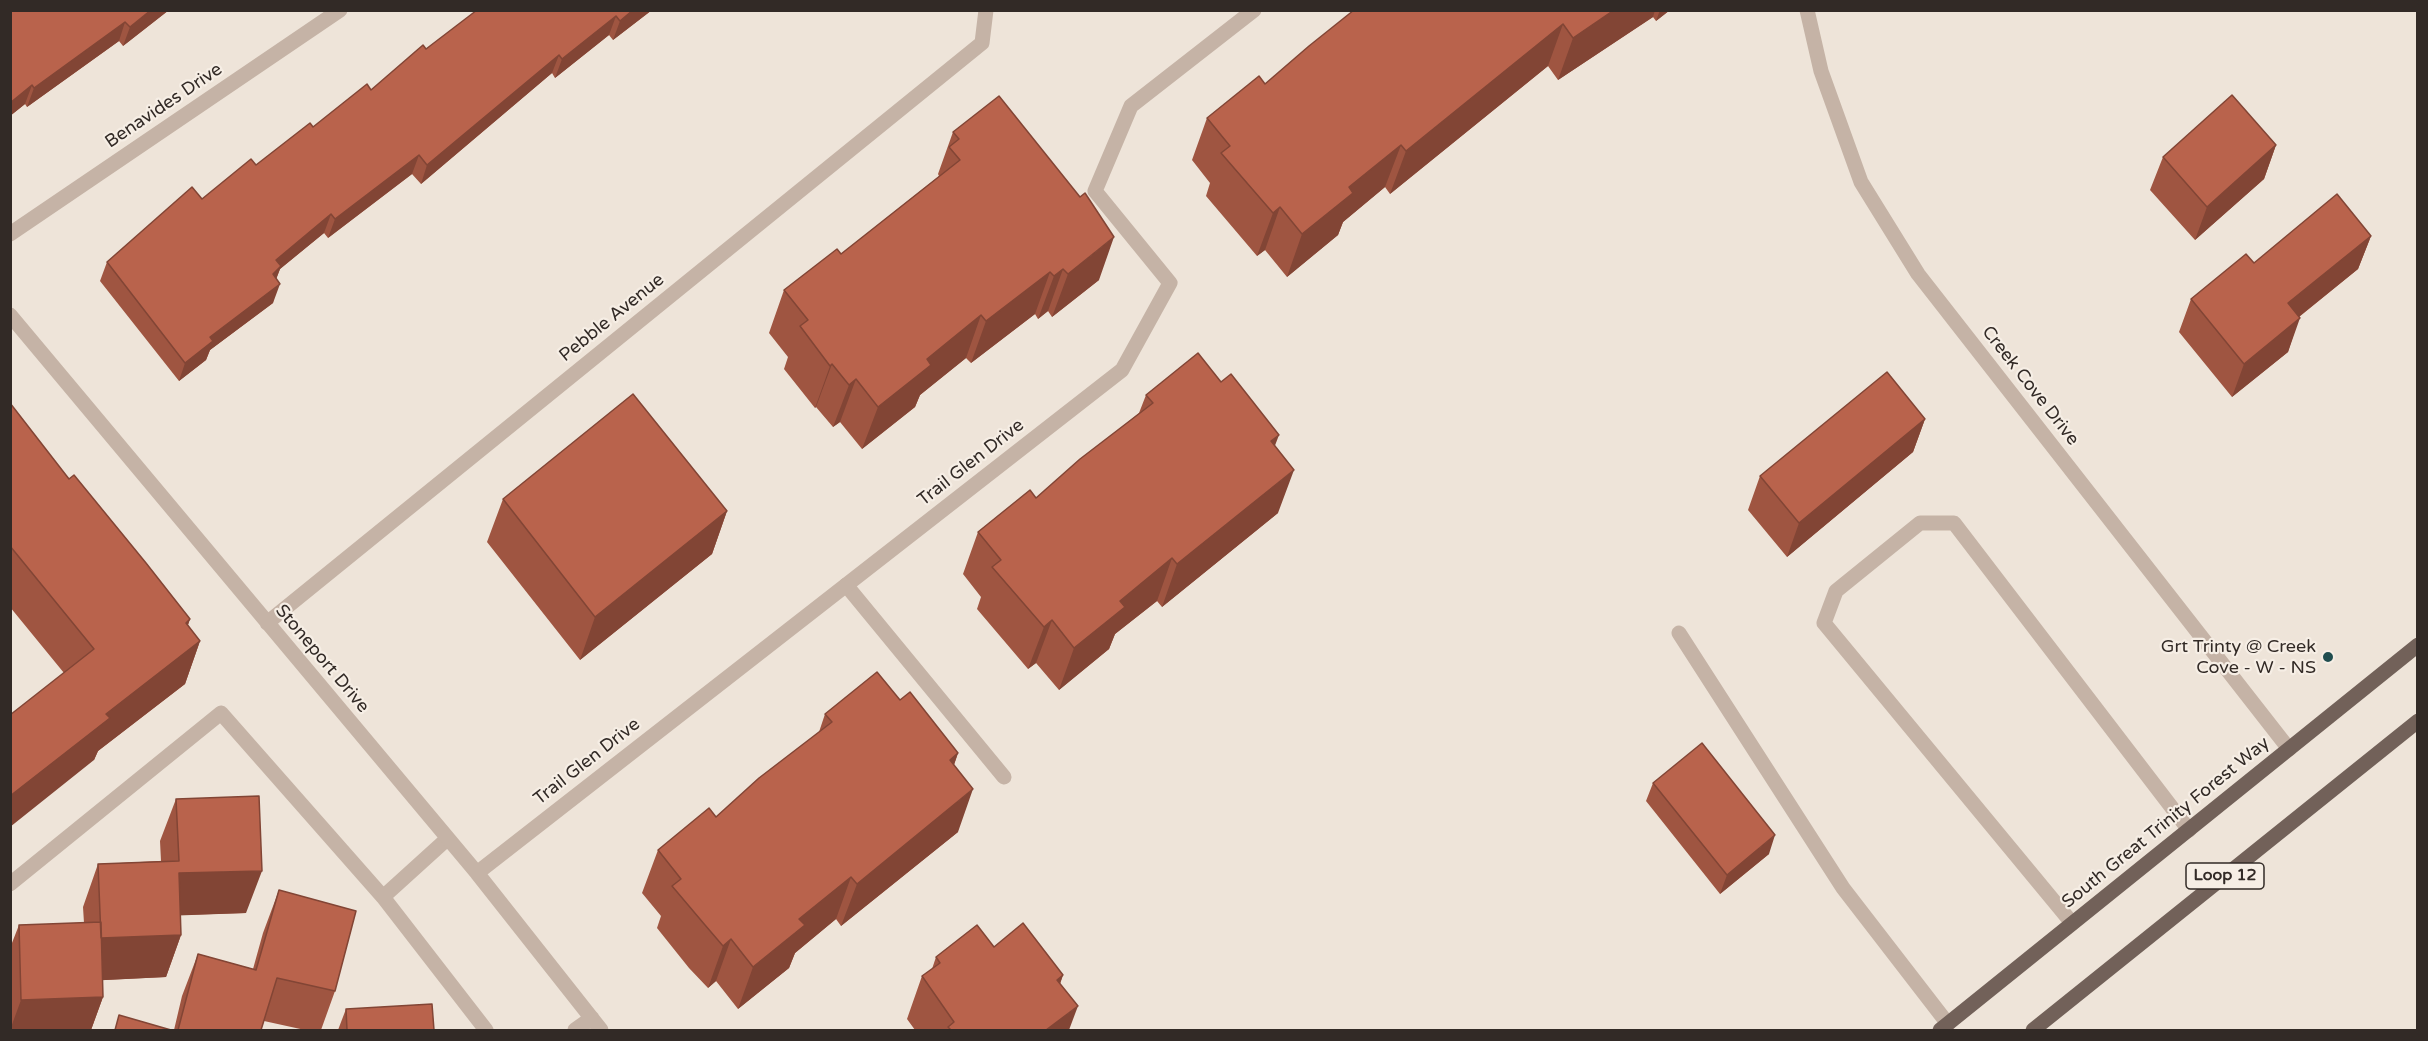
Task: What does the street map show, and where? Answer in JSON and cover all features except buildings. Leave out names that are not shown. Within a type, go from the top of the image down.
[{"type":"main road","name":"South Great Trinity Forest Way","points":[[1944,1027],[2418,645]]},
{"type":"main road","name":"Loop 12","points":[[2033,1030],[2418,721]]},
{"type":"street","name":"Benavides Drive","points":[[10,234],[340,10]]},
{"type":"street","name":"Pebble Avenue","points":[[267,623],[982,43],[986,10]]},
{"type":"street","name":"Trail Glen Drive","points":[[477,873],[1122,370],[1170,283],[1095,191],[1131,106],[1254,10]]},
{"type":"street","name":"Creek Cove Drive","points":[[1807,10],[1821,71],[1861,182],[1918,274],[2289,749]]},
{"type":"street","name":"Stoneport Drive","points":[[10,315],[477,873],[601,1030]]},
{"type":"street","points":[[2072,923],[1824,623],[1836,591],[1920,523],[1954,523],[2189,830]]},
{"type":"street","points":[[846,585],[1004,777]]},
{"type":"street","points":[[1679,633],[1843,888],[1944,1027]]},
{"type":"street","points":[[10,885],[221,713],[383,897],[486,1030]]},
{"type":"street","points":[[383,897],[447,839]]},
{"type":"street","points":[[575,1030],[592,1018]]},
{"type":"place","name":"Grt Trinty @ Creek Cove - W - NS","points":[[2328,657]]}]
